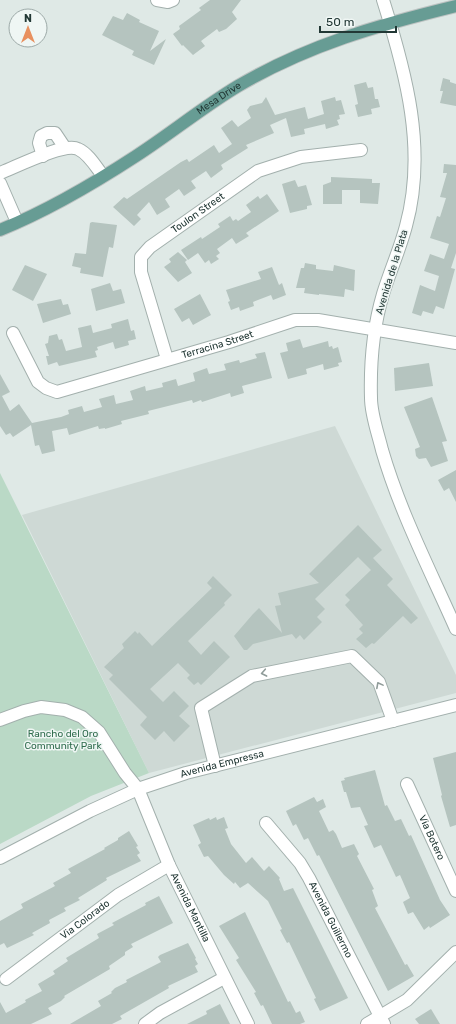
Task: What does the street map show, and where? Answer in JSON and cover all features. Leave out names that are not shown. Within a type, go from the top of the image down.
[{"type":"main road","name":"Mesa Drive","points":[[0,230],[70,196],[135,156],[237,87],[269,69],[329,42],[390,22],[456,6]]},
{"type":"street","points":[[158,0],[168,2],[173,0]]},
{"type":"street","name":"Avenida de la Plata","points":[[383,0],[406,80],[415,142],[415,172],[406,225],[383,296],[375,329],[371,359],[371,401],[377,433],[392,486],[456,629]]},
{"type":"street","points":[[43,156],[39,143],[41,136],[47,133],[55,133],[65,148]]},
{"type":"street","points":[[0,173],[65,148],[77,148],[85,153],[103,176]]},
{"type":"street","name":"Toulon Street","points":[[167,360],[141,272],[141,257],[150,247],[258,171],[301,157],[361,150]]},
{"type":"street","points":[[0,182],[16,222]]},
{"type":"street","name":"Terracina Street","points":[[13,332],[38,382],[46,388],[57,392],[229,342],[295,320],[318,320],[456,343]]},
{"type":"street","points":[[215,766],[201,708],[252,676],[352,656],[379,682],[393,721]]},
{"type":"street","name":"Avenida Empressa","points":[[0,858],[90,810],[138,789],[215,766],[456,705]]},
{"type":"street","name":"Avenida Mantilla","points":[[0,720],[24,711],[41,707],[65,710],[82,717],[99,732],[125,773],[138,789],[169,865],[248,1024]]},
{"type":"street","name":"Via Botero","points":[[406,784],[456,891]]},
{"type":"street","name":"Avenida Guillermo","points":[[266,823],[300,863],[309,878],[382,1020]]},
{"type":"street","name":"Via Colorado","points":[[6,980],[118,895],[169,865]]},
{"type":"street","points":[[367,1024],[382,1020],[406,1000],[456,952]]},
{"type":"street","points":[[145,1024],[160,1013],[224,978]]},
{"type":"shaded area","points":[[335,426],[456,675],[456,693],[149,773],[22,515]]},
{"type":"green space","name":"Rancho del Oro Community Park","points":[[0,473],[149,773],[91,796],[0,844]]},
{"type":"building","points":[[210,0],[241,0],[232,12],[237,19],[226,29],[219,32],[217,29],[201,41],[205,46],[193,55],[183,45],[182,46],[173,34],[180,29],[179,26],[201,10],[199,8]]},
{"type":"building","points":[[127,13],[140,20],[139,22],[159,31],[150,51],[166,39],[154,65],[132,55],[134,51],[102,35],[113,16],[123,20]]},
{"type":"building","points":[[443,78],[456,84],[456,106],[440,103],[443,91],[440,91]]},
{"type":"building","points":[[366,82],[368,88],[373,87],[375,99],[378,99],[380,107],[371,109],[372,114],[358,117],[355,105],[358,104],[354,85]]},
{"type":"building","points":[[266,97],[275,115],[305,107],[308,119],[324,114],[321,101],[335,97],[336,101],[341,100],[345,114],[339,115],[340,119],[337,120],[339,125],[326,129],[325,124],[304,129],[305,134],[291,137],[286,118],[270,125],[274,133],[246,145],[248,148],[221,165],[223,169],[211,178],[206,171],[191,181],[196,188],[184,196],[179,189],[165,199],[170,207],[157,215],[149,202],[137,215],[141,219],[134,226],[113,207],[124,197],[127,199],[181,162],[187,159],[189,162],[214,145],[219,153],[232,144],[221,128],[232,120],[238,127],[251,118],[247,110],[250,106],[262,103]]},
{"type":"building","points":[[444,164],[456,165],[456,253],[451,268],[455,269],[444,309],[436,306],[433,314],[423,311],[421,316],[412,313],[420,285],[435,291],[439,276],[424,271],[430,254],[444,259],[449,244],[430,238],[437,216],[440,217],[446,198],[440,197],[447,173],[443,173]]},
{"type":"building","points":[[331,177],[372,179],[372,183],[380,183],[378,204],[360,203],[360,190],[342,190],[342,204],[323,204],[323,185],[331,182]]},
{"type":"building","points":[[295,180],[298,187],[306,185],[312,205],[307,206],[307,209],[290,213],[282,184]]},
{"type":"building","points":[[267,194],[279,211],[246,233],[249,236],[236,244],[232,238],[217,249],[220,253],[216,256],[219,259],[211,264],[209,260],[205,263],[198,253],[188,260],[181,250],[220,227],[218,224],[230,216],[233,221],[236,219],[238,221],[251,212],[246,205],[258,196],[260,199]]},
{"type":"building","points":[[90,223],[117,225],[113,248],[109,247],[103,277],[80,273],[81,268],[72,266],[75,253],[86,254]]},
{"type":"building","points":[[178,252],[187,260],[185,262],[192,273],[178,282],[164,267],[171,262],[169,259]]},
{"type":"building","points":[[305,263],[316,265],[316,269],[333,271],[334,265],[355,270],[354,291],[345,289],[344,297],[304,293],[305,288],[296,288],[301,268],[304,268]]},
{"type":"building","points":[[25,265],[47,274],[33,301],[12,290]]},
{"type":"building","points":[[272,267],[279,285],[282,283],[286,295],[273,300],[271,295],[253,302],[254,306],[240,311],[239,307],[231,310],[228,302],[230,301],[226,290],[261,279],[258,272]]},
{"type":"building","points":[[110,283],[113,291],[121,289],[125,303],[96,311],[91,289]]},
{"type":"building","points":[[200,294],[211,315],[193,325],[189,318],[182,322],[174,309]]},
{"type":"building","points":[[61,299],[63,305],[68,304],[71,314],[43,323],[37,304]]},
{"type":"building","points":[[128,319],[131,331],[134,330],[136,339],[128,341],[129,345],[115,349],[113,342],[97,347],[98,350],[95,351],[97,357],[59,366],[57,362],[48,365],[46,356],[49,356],[45,344],[48,343],[49,336],[57,334],[59,340],[62,339],[66,351],[82,347],[78,328],[91,325],[93,333],[112,328],[111,324]]},
{"type":"building","points":[[300,339],[303,348],[328,341],[329,347],[332,346],[333,349],[338,347],[342,362],[338,363],[339,366],[324,370],[323,364],[306,369],[307,374],[288,379],[280,353],[288,351],[286,343]]},
{"type":"building","points":[[265,352],[272,378],[242,386],[244,393],[231,397],[230,393],[202,402],[201,400],[193,403],[192,400],[148,411],[149,414],[121,421],[122,424],[105,429],[99,429],[98,426],[69,435],[67,428],[52,431],[55,451],[42,454],[39,445],[35,446],[31,425],[13,437],[10,433],[6,435],[0,426],[0,374],[10,392],[2,396],[10,411],[19,404],[32,423],[61,417],[69,414],[68,410],[82,406],[84,412],[102,407],[99,399],[114,395],[116,404],[133,400],[130,391],[145,386],[146,391],[163,387],[162,383],[176,379],[178,386],[195,381],[193,373],[207,368],[209,374],[226,370],[224,364],[239,360],[240,363],[257,358],[255,354]]},
{"type":"building","points":[[429,363],[433,386],[395,391],[394,368]]},
{"type":"building","points":[[432,397],[447,441],[442,442],[448,461],[431,467],[426,458],[419,459],[416,456],[415,449],[420,447],[404,407]]},
{"type":"building","points":[[456,470],[456,502],[449,488],[444,491],[438,480]]},
{"type":"building","points":[[358,525],[382,550],[373,558],[393,579],[387,585],[418,618],[411,624],[403,616],[374,644],[372,643],[366,648],[356,639],[363,633],[359,629],[363,625],[345,605],[350,600],[345,595],[371,570],[358,557],[315,599],[325,609],[317,617],[322,622],[304,640],[300,635],[296,639],[292,634],[253,644],[247,650],[244,650],[234,636],[253,614],[259,608],[282,633],[275,606],[281,605],[278,593],[319,583],[309,574]]},
{"type":"building","points":[[213,576],[232,595],[224,603],[225,605],[188,641],[201,655],[214,641],[230,657],[201,685],[198,682],[194,685],[187,678],[190,675],[178,663],[150,689],[163,702],[174,691],[189,706],[179,716],[190,726],[174,742],[164,731],[155,740],[140,725],[147,717],[109,679],[113,675],[104,667],[124,648],[122,644],[135,631],[138,634],[139,632],[152,646],[212,588],[207,583]]},
{"type":"building","points":[[456,752],[456,825],[450,827],[441,796],[433,758]]},
{"type":"building","points":[[375,770],[385,806],[387,805],[395,821],[401,819],[409,836],[411,835],[440,900],[450,915],[430,928],[429,926],[424,930],[413,912],[408,914],[403,902],[410,898],[400,875],[396,877],[381,845],[374,848],[364,826],[368,825],[360,807],[351,808],[346,792],[344,792],[341,781],[345,780],[344,778]]},
{"type":"building","points":[[314,797],[317,802],[323,799],[326,807],[319,811],[329,832],[333,830],[342,848],[354,844],[359,854],[357,856],[374,889],[372,890],[378,906],[375,908],[405,965],[407,964],[414,976],[388,991],[319,855],[317,856],[308,838],[304,840],[296,824],[293,826],[286,811]]},
{"type":"building","points":[[216,817],[217,820],[224,817],[228,828],[225,829],[231,844],[246,863],[252,857],[264,871],[269,866],[280,878],[279,879],[284,891],[293,888],[348,998],[320,1011],[314,999],[316,998],[289,942],[287,943],[280,930],[282,929],[268,901],[248,883],[240,888],[235,882],[234,884],[224,875],[208,856],[204,857],[198,845],[201,843],[193,825],[209,818],[210,820]]},
{"type":"building","points":[[129,831],[138,846],[136,847],[140,853],[137,855],[141,861],[106,878],[107,880],[78,898],[80,900],[64,908],[66,911],[49,920],[50,923],[32,933],[34,935],[7,948],[4,943],[0,945],[0,921],[23,908],[21,904],[55,886],[53,883],[71,873],[68,869],[105,849],[104,848],[118,840],[118,838]]},
{"type":"building","points":[[159,896],[173,923],[131,944],[133,947],[125,952],[125,955],[109,966],[110,969],[64,996],[65,997],[61,1001],[48,1008],[52,1014],[31,1024],[0,1024],[0,1002],[6,1013],[26,1002],[25,1000],[42,991],[38,984],[55,974],[53,971],[68,961],[66,958],[99,938],[97,934],[114,925],[112,923],[146,905],[145,903]]},
{"type":"building","points":[[245,912],[288,1002],[290,1001],[296,1013],[300,1011],[305,1022],[300,1024],[272,1024],[263,1005],[261,1006],[254,993],[256,992],[236,960],[239,958],[219,926]]},
{"type":"building","points":[[188,943],[196,958],[195,959],[198,964],[195,966],[198,972],[168,986],[169,988],[120,1016],[122,1019],[112,1024],[70,1024],[101,1006],[98,1001],[112,993],[111,992],[115,988],[127,982],[126,980],[161,962],[158,957],[160,955]]},
{"type":"building","points":[[220,1004],[230,1024],[187,1024],[207,1014],[206,1011]]},
{"type":"building","points":[[431,1009],[440,1024],[419,1024],[415,1019]]}]
